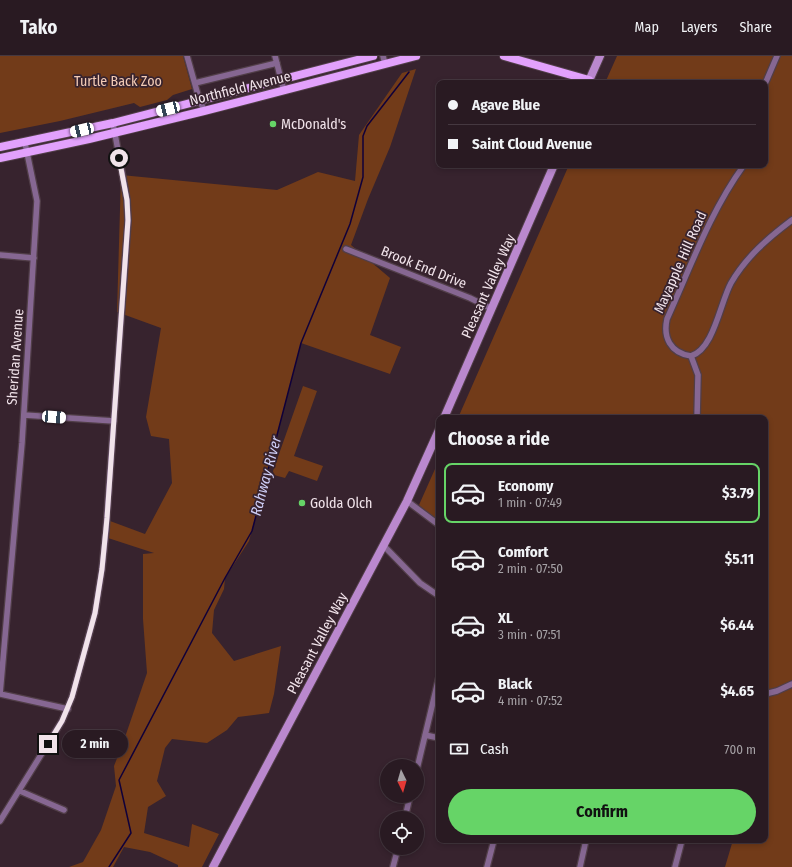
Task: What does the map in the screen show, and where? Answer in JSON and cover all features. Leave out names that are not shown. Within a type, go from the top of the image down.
[{"type":"main road","name":"Northfield Avenue","points":[[0,148],[113,123],[373,56]]},
{"type":"main road","name":"Northfield Avenue","points":[[0,158],[284,91],[384,60],[416,56]]},
{"type":"main road","points":[[504,56],[582,80]]},
{"type":"main road","points":[[590,80],[600,56]]},
{"type":"main road","name":"Pleasant Valley Way","points":[[445,415],[553,168]]},
{"type":"main road","name":"Pleasant Valley Way","points":[[213,867],[406,501],[436,436]]},
{"type":"street","points":[[187,56],[204,111]]},
{"type":"street","points":[[275,56],[284,91]]},
{"type":"street","points":[[767,80],[776,56]]},
{"type":"street","points":[[195,83],[277,63]]},
{"type":"street","points":[[1,817],[20,791],[68,709],[95,613],[100,584],[106,530],[128,220],[127,200],[113,123]]},
{"type":"street","name":"Sheridan Avenue","points":[[0,694],[24,415],[37,201],[26,143]]},
{"type":"street","name":"Mayapple Hill Road","points":[[692,359],[679,352],[667,340],[665,326],[708,226],[727,190],[742,168]]},
{"type":"street","points":[[697,415],[698,376],[692,359],[710,339],[720,307],[730,284],[743,265],[757,249],[792,220]]},
{"type":"street","name":"Brook End Drive","points":[[346,249],[470,298],[492,310]]},
{"type":"street","points":[[0,255],[34,258]]},
{"type":"street","points":[[24,415],[114,421]]},
{"type":"street","points":[[406,501],[436,522]]},
{"type":"street","points":[[383,545],[420,583],[436,594]]},
{"type":"street","points":[[768,693],[792,684]]},
{"type":"street","points":[[419,759],[436,689]]},
{"type":"street","points":[[0,694],[68,709]]},
{"type":"street","points":[[425,735],[436,737]]},
{"type":"street","points":[[20,791],[64,810]]},
{"type":"street","points":[[487,867],[493,843]]},
{"type":"street","points":[[580,867],[585,843]]},
{"type":"street","points":[[675,867],[681,843]]},
{"type":"street","points":[[393,867],[396,855]]},
{"type":"green space","name":"Turtle Back Zoo","points":[[0,56],[183,56],[192,89],[173,95],[167,100],[140,107],[134,103],[60,121],[0,133]]},
{"type":"green space","points":[[617,56],[792,56],[792,867],[725,867],[732,843],[768,843],[768,415],[459,415],[568,168],[768,168],[768,80],[606,80]]},
{"type":"green space","points":[[416,69],[390,147],[368,199],[351,245],[390,278],[370,335],[401,347],[390,374],[301,343],[249,541],[225,578],[224,589],[214,610],[212,633],[234,661],[281,646],[274,694],[269,713],[238,717],[227,730],[207,743],[172,739],[165,748],[157,781],[166,796],[148,807],[144,833],[189,847],[192,824],[219,834],[202,867],[178,867],[178,865],[150,852],[124,847],[113,867],[69,867],[83,862],[101,830],[116,786],[114,766],[147,673],[143,619],[143,554],[154,553],[108,538],[110,521],[145,534],[172,483],[169,439],[151,436],[146,417],[161,328],[117,312],[121,175],[277,190],[318,172],[355,181],[359,135],[402,73]]},
{"type":"green space","points":[[303,386],[317,391],[294,456],[323,466],[317,481],[289,471],[285,478],[274,475],[273,471]]},
{"type":"green space","points":[[436,467],[436,519],[419,505]]},
{"type":"waterway","name":"Rahway River","points":[[109,867],[131,833],[119,780],[225,578],[252,531],[301,343],[350,224],[363,177],[363,136],[367,126],[409,72]]},
{"type":"place","name":"McDonald's","points":[[273,124]]},
{"type":"place","name":"Golda Olch","points":[[302,503]]},
{"type":"route","points":[[48,744],[62,721],[72,697],[95,613],[102,569],[128,220],[127,200],[119,158]]}]
